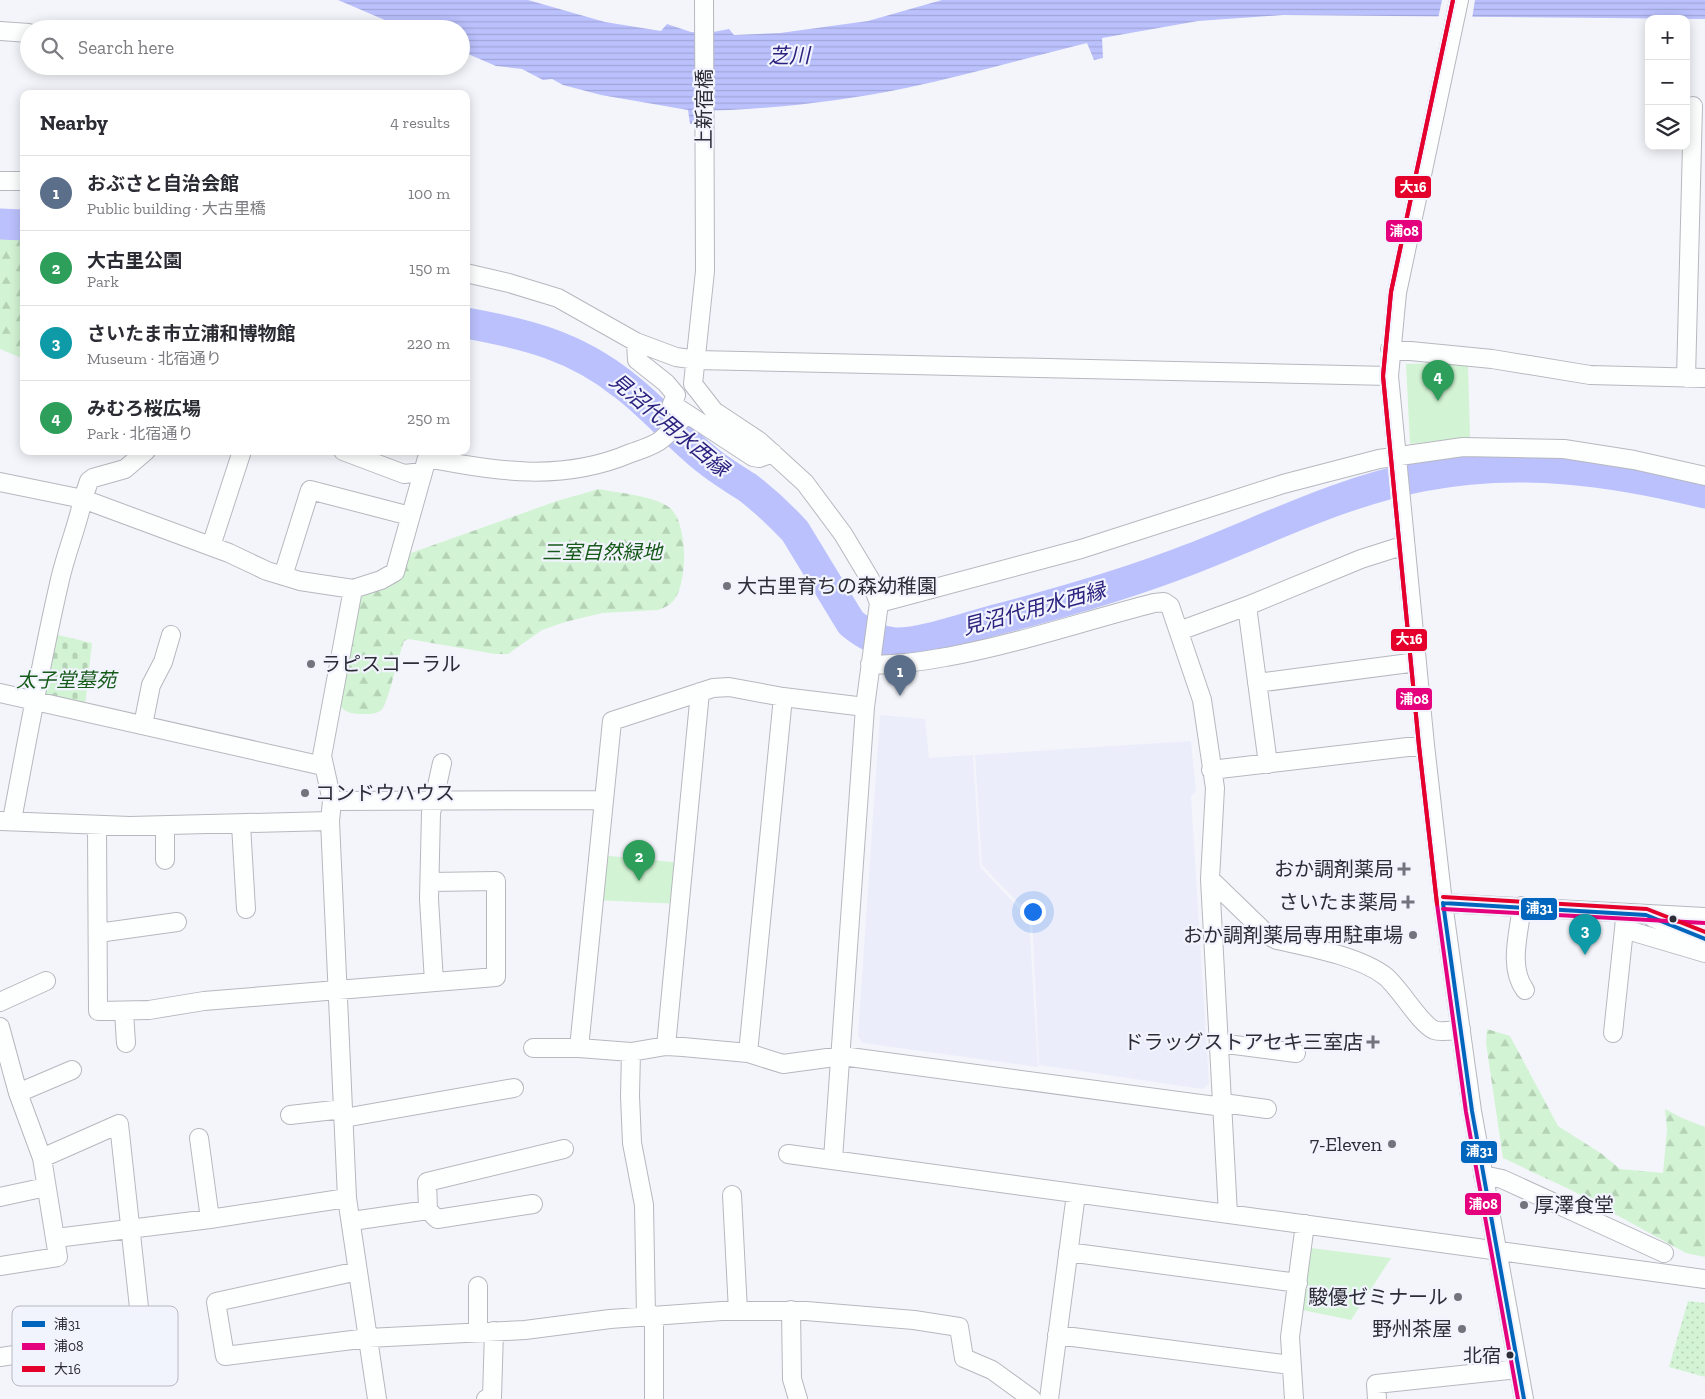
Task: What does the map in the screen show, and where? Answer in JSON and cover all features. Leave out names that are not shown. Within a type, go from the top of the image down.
[{"type":"street","name":"上新宿橋","points":[[704,0],[704,271],[694,384],[704,400],[714,410],[773,453],[805,484],[842,534],[870,579],[878,612]]},
{"type":"street","points":[[1459,0],[1397,293],[1389,376],[1416,662],[1444,903],[1483,1175],[1524,1399]]},
{"type":"street","points":[[0,31],[20,32]]},
{"type":"street","points":[[1686,378],[1693,106]]},
{"type":"street","points":[[0,181],[20,180]]},
{"type":"street","points":[[470,274],[509,283],[558,298],[636,342],[676,357],[697,360],[1389,376]]},
{"type":"street","points":[[636,342],[637,360],[666,383],[676,395],[672,404],[753,457],[759,458],[773,453]]},
{"type":"street","points":[[1390,350],[1492,359],[1590,375],[1705,378]]},
{"type":"street","points":[[0,482],[83,499],[211,546],[283,576],[300,581],[353,589],[382,580],[395,572],[427,458],[488,470],[559,471],[608,463],[662,439],[687,414]]},
{"type":"street","points":[[833,1159],[842,1056],[865,707],[878,612],[1315,474],[1398,461],[1462,448],[1564,449],[1634,460],[1705,476]]},
{"type":"street","points":[[143,455],[124,468],[89,481],[79,520],[63,567],[35,701],[6,821],[97,826],[242,825],[330,821]]},
{"type":"street","points":[[211,546],[241,455]]},
{"type":"street","points":[[354,455],[404,474],[423,472]]},
{"type":"street","points":[[283,576],[310,490],[410,516]]},
{"type":"street","points":[[1179,631],[1247,606],[1361,559],[1405,545]]},
{"type":"street","points":[[353,589],[322,756],[332,801],[330,821],[347,1198],[352,1221],[377,1399]]},
{"type":"street","points":[[871,659],[908,664],[968,653],[1164,602],[1170,606],[1202,700],[1215,801],[1210,879],[1228,1214]]},
{"type":"street","points":[[1247,606],[1268,764]]},
{"type":"street","points":[[143,725],[151,685],[163,662],[171,635]]},
{"type":"street","points":[[1257,683],[1416,662]]},
{"type":"street","points":[[579,1048],[612,721],[700,692],[729,687],[783,697],[865,707]]},
{"type":"street","points":[[666,1046],[700,692]]},
{"type":"street","points":[[0,693],[323,766]]},
{"type":"street","points":[[748,1053],[783,697]]},
{"type":"street","points":[[1211,770],[1425,744]]},
{"type":"street","points":[[434,982],[430,882],[432,801],[442,763]]},
{"type":"street","points":[[332,801],[604,800]]},
{"type":"street","points":[[242,825],[246,909]]},
{"type":"street","points":[[97,826],[98,1011],[124,1012],[204,1001],[496,977],[496,881],[430,882]]},
{"type":"street","points":[[165,826],[166,860]]},
{"type":"street","points":[[1210,879],[1269,936],[1276,940],[1341,956],[1385,976],[1430,1027],[1443,1031],[1461,1029]]},
{"type":"street","points":[[1444,903],[1522,906],[1625,921],[1705,953]]},
{"type":"street","points":[[1522,906],[1515,968],[1518,982],[1525,990]]},
{"type":"street","points":[[1625,921],[1646,914],[1705,917]]},
{"type":"street","points":[[1646,914],[1705,940]]},
{"type":"street","points":[[1612,1033],[1625,921]]},
{"type":"street","points":[[98,933],[177,922]]},
{"type":"street","points":[[0,1002],[46,981]]},
{"type":"street","points":[[124,1012],[126,1043]]},
{"type":"street","points":[[0,1027],[18,1093],[42,1158],[58,1257],[0,1266]]},
{"type":"street","points":[[1219,1043],[1296,1053]]},
{"type":"street","points":[[533,1048],[579,1048],[631,1052],[666,1046],[748,1053],[783,1064],[842,1056],[1267,1109]]},
{"type":"street","points":[[631,1052],[632,1143],[645,1214],[654,1399]]},
{"type":"street","points":[[18,1093],[72,1070]]},
{"type":"street","points":[[290,1116],[344,1113],[514,1088]]},
{"type":"street","points":[[42,1158],[119,1124],[139,1306]]},
{"type":"street","points":[[199,1138],[210,1219]]},
{"type":"street","points":[[533,1204],[437,1219],[428,1210],[427,1182],[564,1150]]},
{"type":"street","points":[[788,1154],[1705,1279]]},
{"type":"street","points":[[1483,1175],[1502,1179],[1664,1253]]},
{"type":"street","points":[[0,1196],[46,1187]]},
{"type":"street","points":[[1049,1399],[1076,1194]]},
{"type":"street","points":[[732,1195],[738,1311]]},
{"type":"street","points":[[56,1238],[210,1219],[347,1198]]},
{"type":"street","points":[[352,1221],[428,1210]]},
{"type":"street","points":[[1294,1399],[1290,1338],[1305,1224]]},
{"type":"street","points":[[1068,1252],[1298,1283]]},
{"type":"street","points":[[358,1271],[216,1302],[225,1356],[368,1338],[542,1328],[650,1316],[791,1310],[905,1319],[959,1327],[964,1358],[992,1370],[1032,1399]]},
{"type":"street","points":[[478,1286],[486,1331],[492,1397],[486,1399]]},
{"type":"street","points":[[791,1310],[792,1379],[798,1399]]},
{"type":"street","points":[[1057,1334],[1292,1365]]},
{"type":"street","points":[[1377,1399],[1376,1384],[1518,1369]]},
{"type":"shaded area","points":[[880,715],[925,719],[929,758],[973,755],[980,867],[1029,919],[1038,1067],[863,1043],[858,1036]]},
{"type":"shaded area","points":[[1191,741],[1196,791],[1191,796],[1209,1084],[1203,1089],[1039,1065],[1032,917],[982,865],[975,755]]},
{"type":"green space","points":[[0,233],[20,234],[20,357],[0,349]]},
{"type":"green space","points":[[1406,364],[1468,364],[1470,437],[1410,444]]},
{"type":"green space","name":"三室自然緑地","points":[[599,489],[656,501],[670,508],[676,516],[683,539],[684,567],[679,591],[671,603],[658,610],[602,613],[565,622],[542,630],[508,654],[495,654],[409,639],[404,641],[388,696],[383,708],[379,712],[355,714],[347,712],[340,706],[358,601],[364,593],[404,571],[411,553],[557,501]]},
{"type":"green space","name":"太子堂墓苑","points":[[54,634],[92,643],[85,706],[44,696]]},
{"type":"green space","points":[[599,855],[684,863],[680,904],[595,900]]},
{"type":"green space","points":[[1487,1029],[1510,1036],[1558,1126],[1602,1154],[1620,1169],[1663,1173],[1667,1130],[1665,1109],[1705,1127],[1705,1257],[1686,1253],[1571,1190],[1503,1158],[1486,1043]]},
{"type":"green space","points":[[1311,1248],[1391,1258],[1351,1320],[1302,1310]]},
{"type":"green space","points":[[1688,1301],[1705,1303],[1705,1377],[1669,1367]]},
{"type":"water","name":"芝川","points":[[338,0],[528,0],[605,22],[661,31],[667,24],[691,32],[708,33],[729,29],[734,35],[780,33],[868,21],[942,0],[1705,0],[1705,19],[1690,19],[1690,15],[1645,15],[1645,18],[1283,15],[1198,21],[1102,38],[1103,58],[1094,60],[1087,43],[952,78],[880,93],[775,107],[695,111],[696,124],[690,124],[688,110],[601,95],[563,85],[552,79],[543,80],[522,69],[496,66],[470,55],[470,20],[385,20]]},
{"type":"pier","points":[[1442,0],[1475,0],[1472,19],[1438,19]]},
{"type":"waterway","name":"見沼代用水西縁","points":[[0,224],[20,225]]},
{"type":"waterway","name":"見沼代用水西縁","points":[[470,324],[530,337],[569,351],[587,360],[624,385],[695,450],[716,467],[747,487],[778,513],[795,531],[851,623],[871,636],[895,643],[906,643],[931,638],[1143,577],[1333,501],[1422,476],[1494,467],[1564,469],[1635,478],[1705,493]]},
{"type":"transit line","name":"浦08","points":[[1453,0],[1391,292],[1383,376],[1419,746],[1437,904],[1466,1112],[1518,1399]]},
{"type":"transit line","name":"大16","points":[[1437,904],[1419,746],[1383,376],[1391,292],[1453,0]]},
{"type":"transit line","name":"大16","points":[[1443,897],[1647,909],[1705,932]]},
{"type":"transit line","name":"浦31","points":[[1443,903],[1472,1111],[1524,1399]]},
{"type":"transit line","name":"浦31","points":[[1443,903],[1646,915],[1705,939]]},
{"type":"transit line","name":"浦08","points":[[1443,909],[1705,923]]},
{"type":"place","name":"みむろ桜広場","points":[[1438,401]]},
{"type":"place","name":"大古里育ちの森幼稚園","points":[[727,586]]},
{"type":"place","name":"ラピスコーラル","points":[[311,664]]},
{"type":"place","name":"おぶさと自治会館","points":[[900,696]]},
{"type":"place","name":"コンドウハウス","points":[[305,793]]},
{"type":"place","name":"おか調剤薬局","points":[[1404,869]]},
{"type":"place","name":"大古里公園","points":[[639,881]]},
{"type":"place","name":"さいたま薬局","points":[[1408,902]]},
{"type":"place","name":"おか調剤薬局専用駐車場","points":[[1413,935]]},
{"type":"place","name":"さいたま市立浦和博物館","points":[[1585,955]]},
{"type":"place","name":"ドラッグストアセキ三室店","points":[[1373,1042]]},
{"type":"place","name":"7-Eleven","points":[[1392,1144]]},
{"type":"place","name":"厚澤食堂","points":[[1524,1205]]},
{"type":"place","name":"駿優ゼミナール","points":[[1458,1297]]},
{"type":"place","name":"野州茶屋","points":[[1462,1329]]},
{"type":"place","name":"北宿","points":[[1510,1355]]}]
